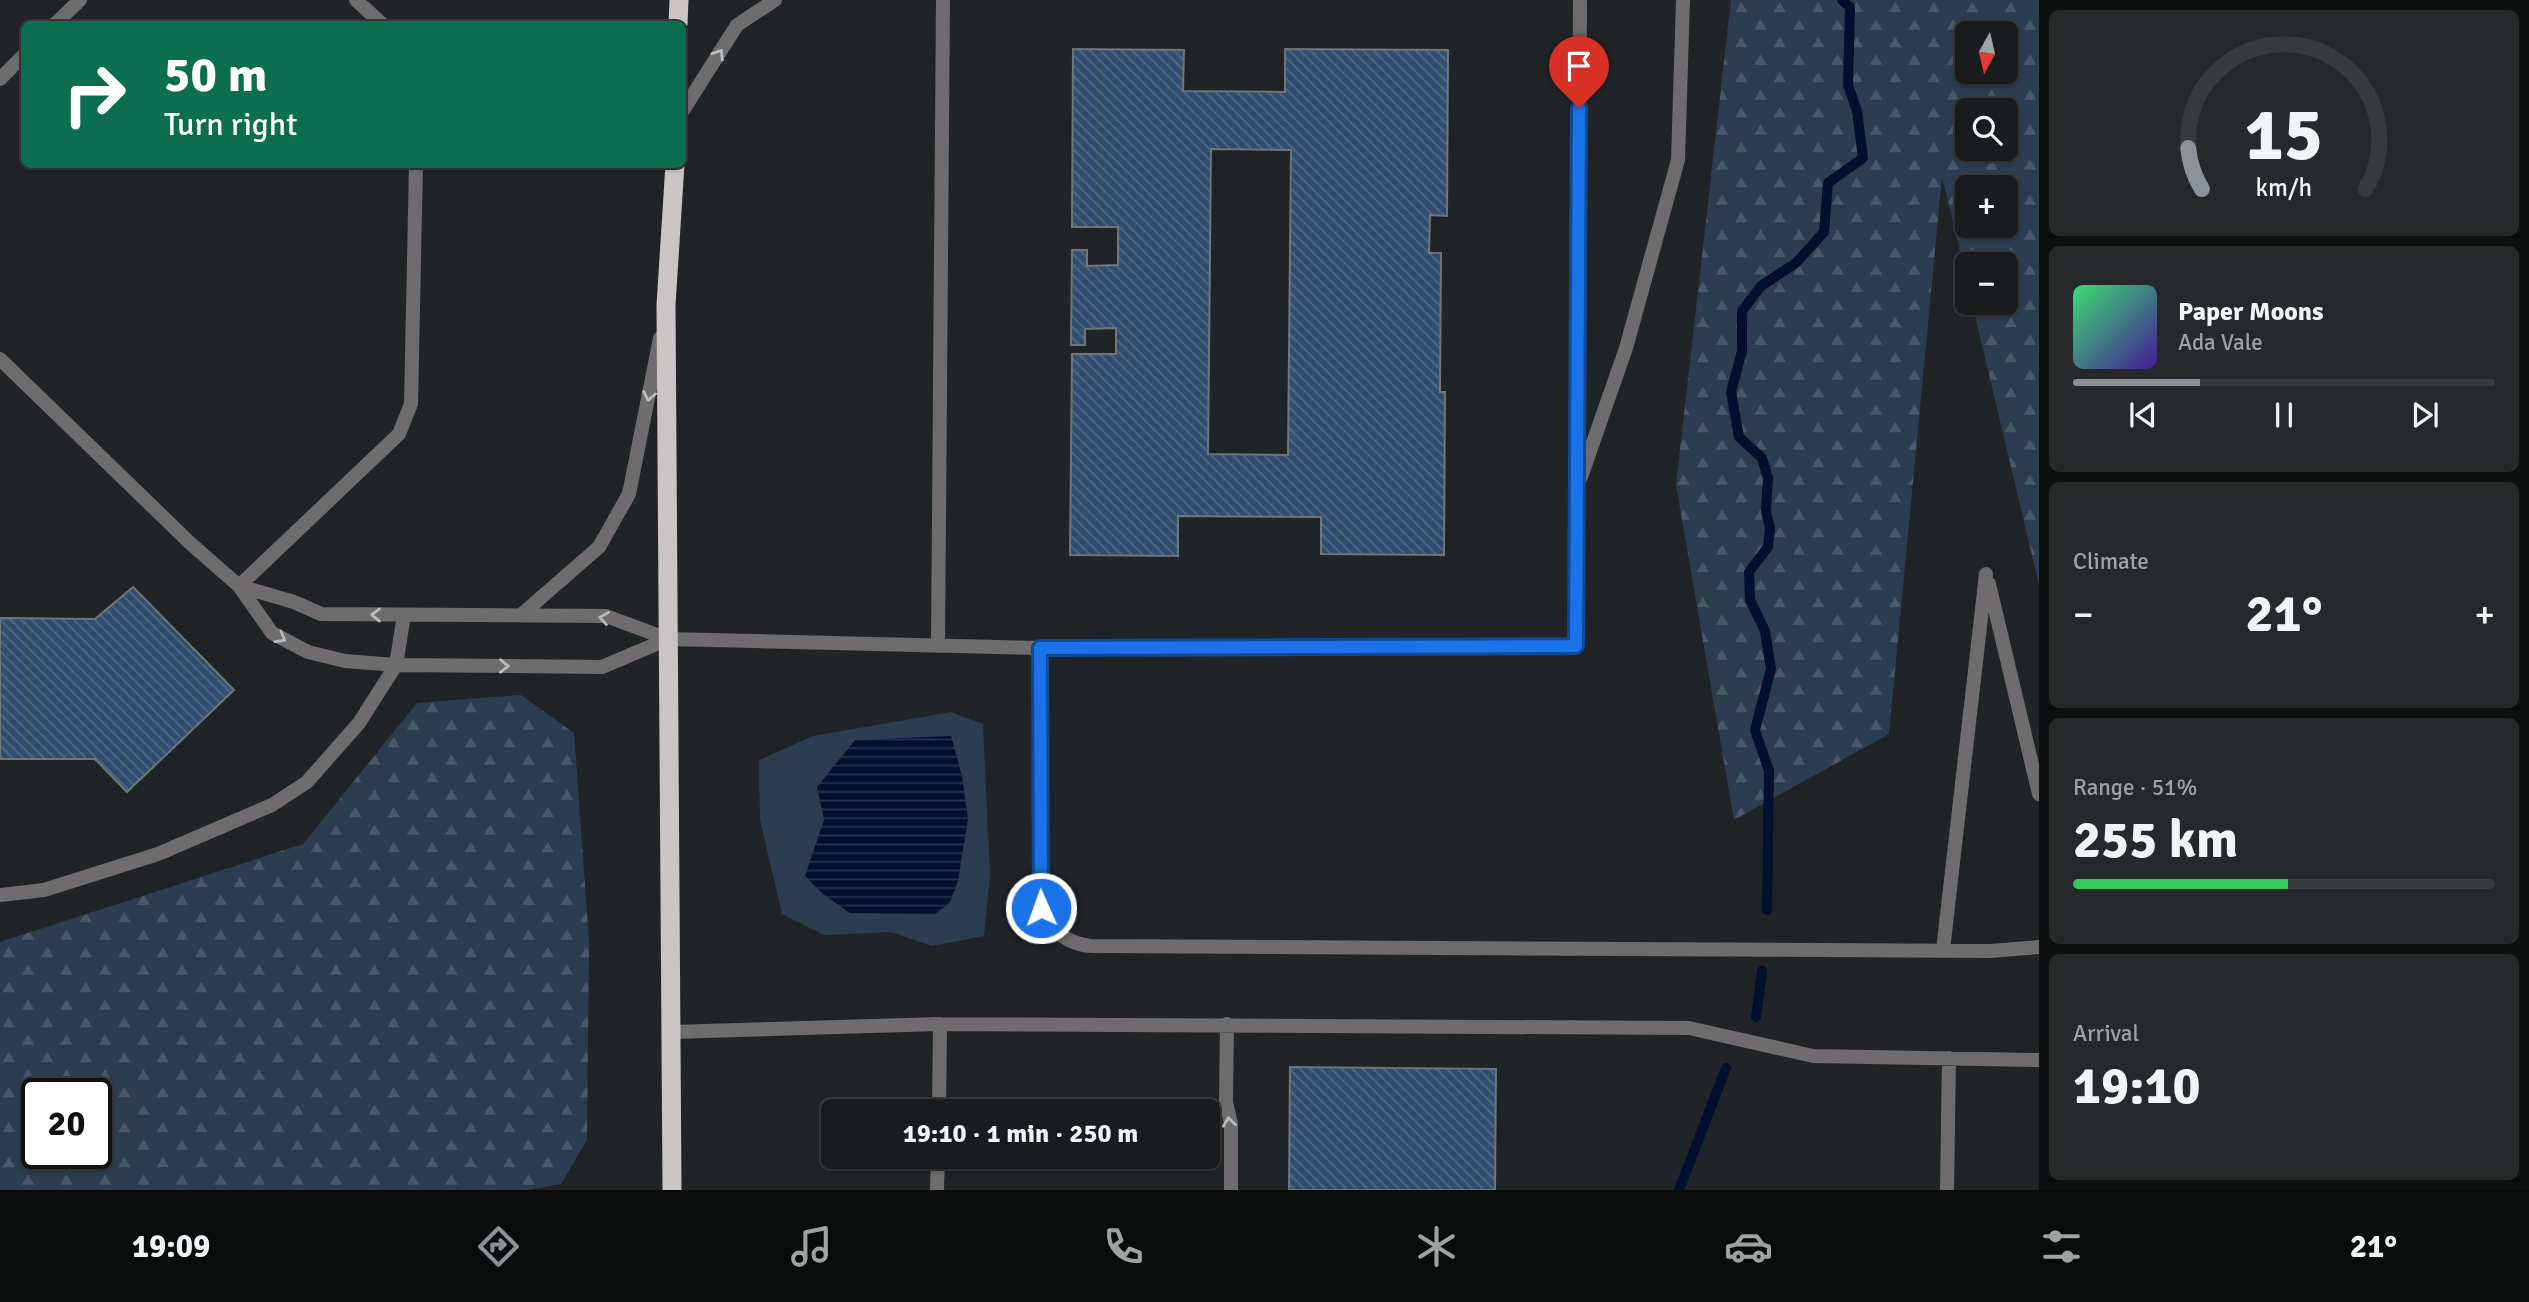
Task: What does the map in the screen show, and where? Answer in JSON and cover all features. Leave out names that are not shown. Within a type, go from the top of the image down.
[{"type":"highway","points":[[678,21],[679,0]]},
{"type":"highway","points":[[672,1190],[666,305],[675,168]]},
{"type":"lane","points":[[58,21],[80,0]]},
{"type":"lane","points":[[356,0],[379,21]]},
{"type":"lane","points":[[686,106],[737,24],[775,0]]},
{"type":"lane","points":[[938,646],[943,0]]},
{"type":"lane","points":[[239,586],[294,602],[321,614],[606,616],[668,639],[1040,648],[1576,646],[1580,0]]},
{"type":"lane","points":[[1577,488],[1626,348],[1678,160],[1684,0]]},
{"type":"lane","points":[[0,79],[21,58]]},
{"type":"lane","points":[[239,586],[399,435],[407,420],[411,404],[416,168]]},
{"type":"lane","points":[[521,615],[599,547],[629,494],[666,305]]},
{"type":"lane","points":[[0,359],[190,544],[239,586],[272,633],[308,652],[345,661],[396,665],[602,667],[668,639]]},
{"type":"lane","points":[[1943,950],[1986,574],[2039,794]]},
{"type":"lane","points":[[0,895],[44,890],[158,854],[272,805],[307,782],[359,723],[396,665],[404,615]]},
{"type":"lane","points":[[1040,648],[1041,908],[1052,926],[1073,943],[1144,946],[1943,950],[2025,950],[2039,947]]},
{"type":"lane","points":[[939,1099],[940,1024]]},
{"type":"lane","points":[[671,1032],[940,1024],[1689,1028],[1813,1056],[2039,1060]]},
{"type":"lane","points":[[1227,1024],[1226,1102],[1231,1124],[1231,1190]]},
{"type":"lane","points":[[1947,1190],[1949,1058]]},
{"type":"lane","points":[[937,1190],[938,1169]]},
{"type":"green space","points":[[1731,0],[2039,0],[2039,585],[1975,315],[2018,315],[2018,252],[1960,252],[1957,238],[2018,238],[2018,175],[1955,175],[1955,230],[1942,177],[1889,734],[1734,820],[1676,485]]},
{"type":"green space","points":[[521,695],[574,733],[589,941],[587,1140],[561,1184],[529,1190],[0,1190],[0,942],[303,844],[417,703]]},
{"type":"green space","points":[[951,712],[983,724],[990,876],[984,936],[932,946],[891,932],[824,935],[782,914],[760,820],[759,760],[813,736]]},
{"type":"shaded area","points":[[951,736],[962,776],[968,819],[958,881],[950,902],[934,915],[850,913],[823,894],[805,876],[824,820],[817,787],[855,740]]},
{"type":"building","points":[[1073,49],[1184,50],[1183,91],[1285,92],[1285,49],[1448,50],[1447,216],[1430,215],[1429,253],[1441,253],[1440,392],[1445,392],[1444,555],[1321,554],[1321,517],[1178,516],[1178,556],[1070,555],[1072,354],[1116,354],[1116,328],[1085,329],[1085,345],[1071,345],[1072,250],[1087,250],[1087,266],[1118,265],[1118,227],[1072,227]],"holes":[[[1211,149],[1291,150],[1288,455],[1208,454]]]},
{"type":"building","points":[[133,587],[234,690],[127,792],[95,759],[0,759],[0,618],[95,619]]},
{"type":"building","points":[[1290,1067],[1496,1069],[1495,1190],[1289,1190]]},
{"type":"waterway","points":[[1767,910],[1769,771],[1755,730],[1771,669],[1765,631],[1750,600],[1749,572],[1768,547],[1768,478],[1762,458],[1739,437],[1731,392],[1742,351],[1742,311],[1761,286],[1796,263],[1824,232],[1828,183],[1863,158],[1857,111],[1848,85],[1850,7],[1842,0]]},
{"type":"waterway","points":[[1756,1017],[1762,971]]},
{"type":"waterway","points":[[1679,1190],[1726,1068]]},
{"type":"route","points":[[1041,908],[1040,648],[1576,646],[1579,108]]}]
